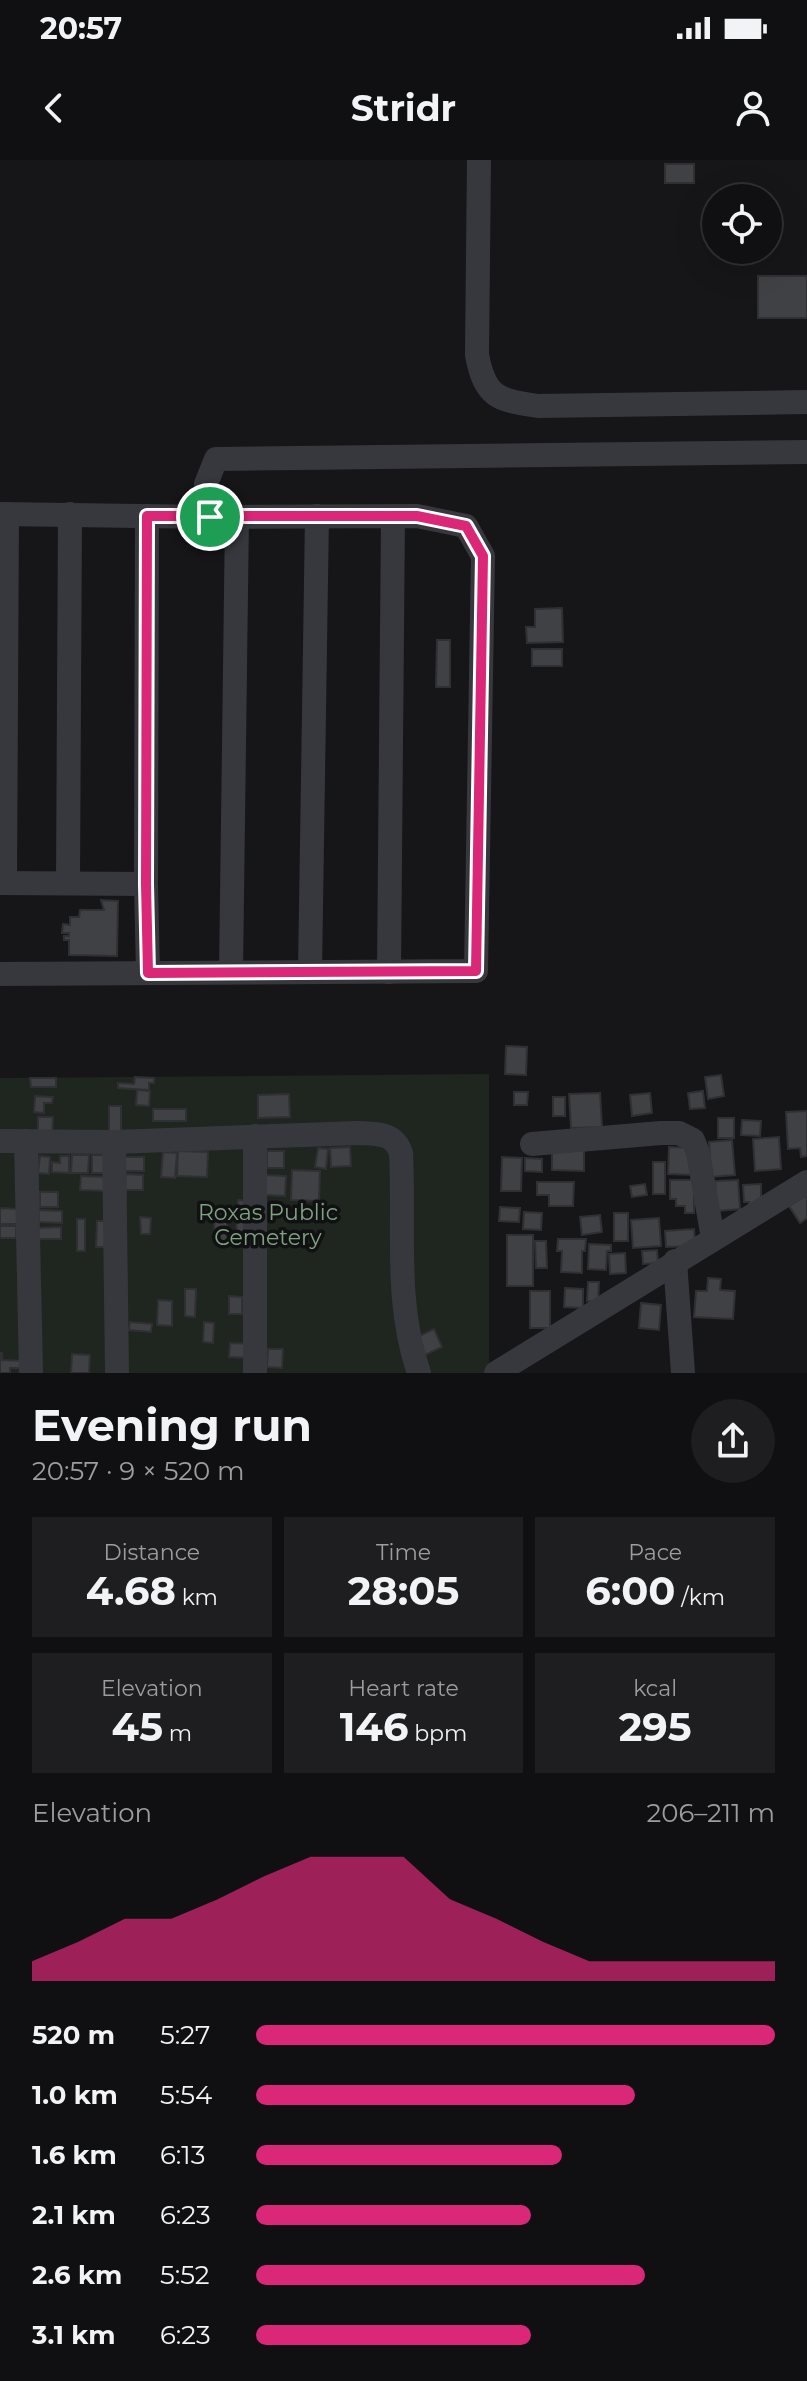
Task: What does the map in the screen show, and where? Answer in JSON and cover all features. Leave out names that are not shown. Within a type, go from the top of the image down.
[{"type":"street","points":[[479,160],[477,355],[481,379],[494,394],[512,402],[538,406],[807,402]]},
{"type":"street","points":[[210,517],[206,484],[216,459],[807,452]]},
{"type":"street","points":[[0,974],[476,971],[483,556],[466,526],[417,516],[4,514],[2,883],[146,884]]},
{"type":"street","points":[[68,883],[70,514]]},
{"type":"street","points":[[147,516],[148,973]]},
{"type":"street","points":[[231,972],[237,516]]},
{"type":"street","points":[[310,972],[317,516]]},
{"type":"street","points":[[389,972],[393,516]]},
{"type":"street","points":[[0,1141],[114,1142],[357,1133],[387,1135],[398,1143],[402,1176],[402,1277],[410,1346],[419,1373]]},
{"type":"street","points":[[532,1144],[661,1133],[679,1133],[693,1140],[713,1238]]},
{"type":"street","points":[[255,1136],[255,1373]]},
{"type":"street","points":[[26,1141],[31,1373]]},
{"type":"street","points":[[114,1142],[117,1373]]},
{"type":"street","points":[[496,1373],[807,1182]]},
{"type":"street","points":[[675,1261],[683,1373]]},
{"type":"green space","name":"Roxas Public Cemetery","points":[[489,1074],[489,1373],[0,1373],[0,1078]]},
{"type":"building","points":[[665,164],[694,164],[694,183],[665,183]]},
{"type":"building","points":[[758,276],[807,276],[807,318],[758,318]]},
{"type":"building","points":[[562,608],[563,642],[527,643],[526,627],[535,627],[535,609]]},
{"type":"building","points":[[437,640],[450,640],[450,687],[436,687]]},
{"type":"building","points":[[532,649],[562,649],[562,666],[532,666]]},
{"type":"building","points":[[101,900],[118,901],[117,956],[69,955],[69,940],[64,940],[64,936],[69,936],[69,933],[62,933],[63,924],[70,925],[70,917],[79,917],[80,910],[104,910]]},
{"type":"building","points":[[506,1046],[527,1047],[526,1075],[505,1074]]},
{"type":"building","points":[[721,1075],[724,1096],[708,1099],[705,1077]]},
{"type":"building","points":[[135,1077],[154,1078],[154,1083],[149,1083],[149,1090],[118,1088],[118,1083],[134,1084]]},
{"type":"building","points":[[30,1078],[56,1078],[56,1087],[31,1087]]},
{"type":"building","points":[[137,1090],[150,1091],[149,1106],[136,1105]]},
{"type":"building","points":[[703,1091],[705,1108],[690,1109],[688,1093]]},
{"type":"building","points":[[514,1092],[528,1092],[527,1105],[514,1105]]},
{"type":"building","points":[[600,1093],[602,1127],[571,1128],[569,1094]]},
{"type":"building","points":[[650,1093],[652,1113],[632,1116],[630,1095]]},
{"type":"building","points":[[289,1094],[290,1117],[258,1118],[258,1095]]},
{"type":"building","points":[[35,1096],[53,1097],[52,1103],[44,1103],[44,1113],[34,1112]]},
{"type":"building","points":[[553,1097],[565,1097],[565,1116],[553,1116]]},
{"type":"building","points":[[109,1106],[121,1106],[121,1135],[109,1135]]},
{"type":"building","points":[[153,1109],[186,1109],[186,1121],[153,1121]]},
{"type":"building","points":[[807,1111],[807,1156],[801,1157],[800,1148],[788,1149],[786,1112]]},
{"type":"building","points":[[38,1117],[53,1117],[52,1139],[38,1138]]},
{"type":"building","points":[[718,1118],[734,1118],[734,1138],[718,1138]]},
{"type":"building","points":[[742,1120],[761,1121],[760,1136],[741,1135]]},
{"type":"building","points":[[779,1137],[781,1169],[755,1171],[753,1139]]},
{"type":"building","points":[[732,1140],[735,1175],[711,1177],[709,1142]]},
{"type":"building","points":[[350,1147],[351,1166],[331,1167],[330,1148]]},
{"type":"building","points":[[669,1147],[696,1148],[695,1175],[668,1174]]},
{"type":"building","points":[[318,1148],[328,1149],[326,1169],[315,1167]]},
{"type":"building","points":[[552,1148],[584,1149],[584,1171],[552,1170]]},
{"type":"building","points":[[178,1151],[208,1152],[207,1177],[177,1176]]},
{"type":"building","points":[[267,1151],[284,1151],[284,1168],[267,1168]]},
{"type":"building","points":[[163,1152],[177,1153],[175,1178],[161,1177]]},
{"type":"building","points":[[72,1155],[89,1155],[88,1173],[71,1173]]},
{"type":"building","points":[[92,1155],[109,1155],[109,1173],[92,1173]]},
{"type":"building","points":[[40,1156],[50,1157],[49,1174],[38,1173]]},
{"type":"building","points":[[60,1156],[69,1156],[69,1173],[52,1172],[52,1162],[60,1163]]},
{"type":"building","points":[[124,1157],[144,1157],[144,1171],[124,1171]]},
{"type":"building","points":[[502,1157],[522,1158],[521,1191],[501,1191]]},
{"type":"building","points":[[525,1158],[542,1159],[542,1172],[525,1171]]},
{"type":"building","points":[[653,1162],[665,1162],[665,1194],[653,1194]]},
{"type":"building","points":[[292,1170],[320,1171],[319,1201],[291,1200]]},
{"type":"building","points":[[126,1174],[143,1175],[143,1190],[125,1190]]},
{"type":"building","points":[[264,1175],[286,1176],[285,1196],[264,1195]]},
{"type":"building","points":[[81,1176],[110,1177],[109,1191],[80,1190]]},
{"type":"building","points":[[670,1180],[694,1180],[694,1213],[685,1213],[685,1206],[676,1206],[676,1199],[670,1199]]},
{"type":"building","points":[[738,1180],[740,1209],[717,1211],[715,1181]]},
{"type":"building","points":[[537,1182],[574,1182],[573,1206],[549,1206],[549,1195],[537,1195]]},
{"type":"building","points":[[645,1184],[647,1195],[632,1197],[630,1186]]},
{"type":"building","points":[[761,1184],[761,1201],[749,1208],[749,1202],[744,1202],[743,1185]]},
{"type":"building","points":[[40,1192],[58,1192],[58,1207],[40,1207]]},
{"type":"building","points":[[807,1195],[807,1218],[800,1223],[789,1206]]},
{"type":"building","points":[[238,1200],[252,1201],[250,1235],[236,1234]]},
{"type":"building","points":[[500,1207],[520,1208],[519,1222],[499,1221]]},
{"type":"building","points":[[0,1208],[19,1209],[18,1224],[0,1224]]},
{"type":"building","points":[[39,1210],[62,1211],[62,1223],[39,1222]]},
{"type":"building","points":[[524,1212],[542,1213],[541,1230],[523,1229]]},
{"type":"building","points":[[614,1213],[628,1213],[628,1241],[614,1241]]},
{"type":"building","points":[[600,1215],[602,1232],[582,1235],[580,1217]]},
{"type":"building","points":[[140,1217],[151,1218],[150,1234],[141,1234]]},
{"type":"building","points":[[659,1218],[661,1246],[633,1248],[631,1220]]},
{"type":"building","points":[[77,1219],[85,1219],[85,1251],[77,1251]]},
{"type":"building","points":[[97,1221],[109,1221],[108,1247],[96,1247]]},
{"type":"building","points":[[214,1222],[227,1222],[227,1241],[215,1241]]},
{"type":"building","points":[[0,1226],[16,1226],[16,1238],[0,1238]]},
{"type":"building","points":[[61,1227],[61,1239],[37,1239],[37,1228]]},
{"type":"building","points":[[694,1229],[695,1246],[666,1247],[665,1231]]},
{"type":"building","points":[[507,1235],[533,1235],[533,1286],[507,1286]]},
{"type":"building","points":[[558,1239],[586,1239],[585,1251],[582,1251],[582,1273],[561,1272],[562,1251],[557,1251]]},
{"type":"building","points":[[535,1241],[546,1241],[547,1268],[536,1268]]},
{"type":"building","points":[[589,1244],[611,1245],[611,1251],[607,1251],[606,1270],[588,1269]]},
{"type":"building","points":[[657,1250],[658,1263],[643,1264],[642,1251]]},
{"type":"building","points":[[625,1253],[626,1273],[610,1274],[609,1254]]},
{"type":"building","points":[[708,1278],[721,1279],[720,1290],[735,1291],[733,1319],[694,1317],[696,1291],[707,1291]]},
{"type":"building","points":[[588,1282],[599,1282],[598,1302],[587,1301]]},
{"type":"building","points":[[565,1288],[583,1289],[583,1308],[564,1307]]},
{"type":"building","points":[[185,1289],[196,1289],[195,1317],[185,1316]]},
{"type":"building","points":[[530,1291],[550,1291],[550,1328],[530,1328]]},
{"type":"building","points":[[229,1296],[242,1297],[242,1314],[229,1314]]},
{"type":"building","points":[[158,1300],[172,1301],[172,1326],[157,1325]]},
{"type":"building","points":[[641,1303],[661,1305],[659,1330],[639,1328]]},
{"type":"building","points":[[130,1322],[152,1324],[151,1332],[129,1330]]},
{"type":"building","points":[[204,1322],[214,1323],[213,1343],[203,1342]]},
{"type":"building","points":[[434,1329],[442,1347],[425,1355],[417,1337]]},
{"type":"building","points":[[230,1343],[252,1344],[252,1358],[229,1357]]},
{"type":"building","points":[[268,1349],[283,1349],[282,1368],[267,1367]]},
{"type":"building","points":[[0,1353],[2,1360],[25,1361],[25,1368],[10,1368],[10,1373],[0,1373]]},
{"type":"building","points":[[72,1354],[90,1355],[89,1373],[71,1373]]},
{"type":"route","points":[[147,516],[210,517],[417,516],[466,526],[483,556],[476,971],[148,973],[147,516]]}]
